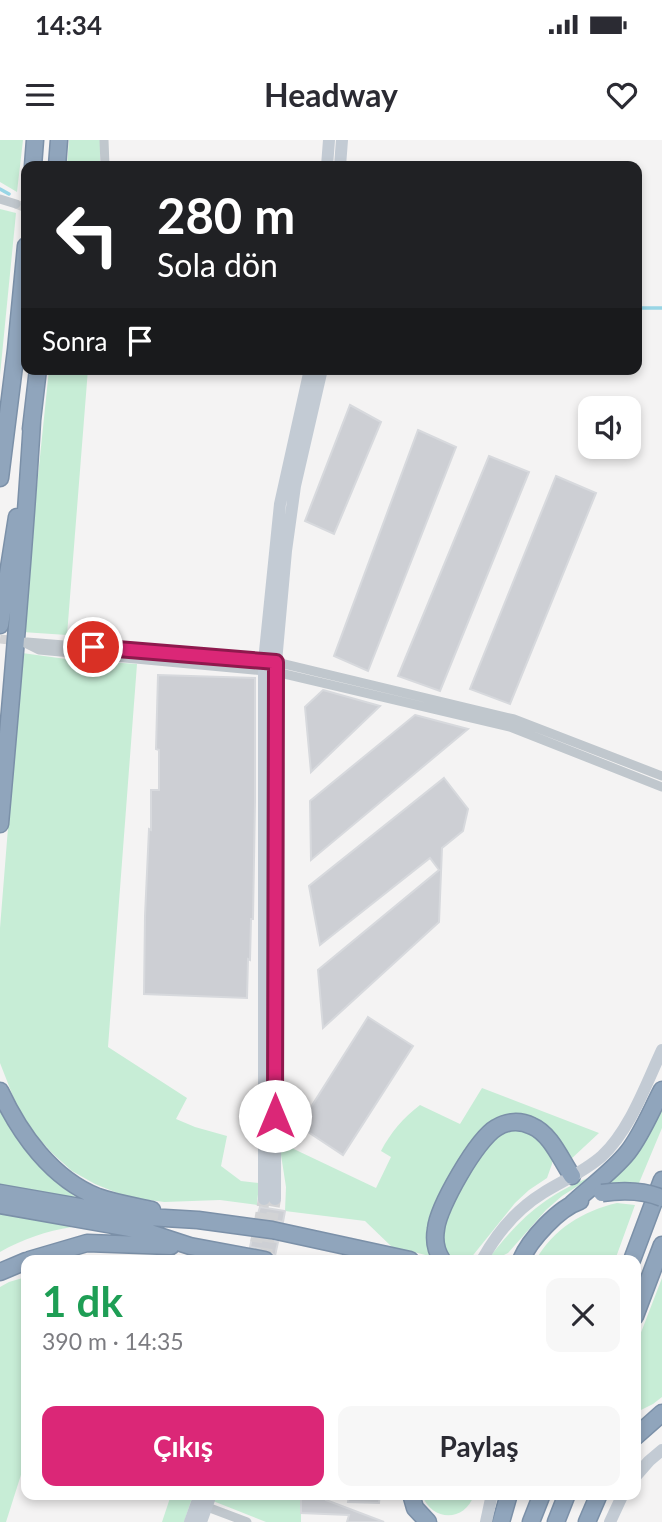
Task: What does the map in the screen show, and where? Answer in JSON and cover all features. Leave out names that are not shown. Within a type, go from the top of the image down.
[{"type":"highway","points":[[33,161],[35,140]]},
{"type":"highway","points":[[57,161],[59,140]]},
{"type":"highway","points":[[0,478],[21,298]]},
{"type":"highway","points":[[0,625],[37,375]]},
{"type":"highway","points":[[0,824],[24,551],[32,421]]},
{"type":"highway","points":[[522,1255],[548,1224],[618,1163],[636,1140],[662,1090]]},
{"type":"highway","points":[[0,1091],[33,1146],[68,1180],[97,1197],[198,1220]]},
{"type":"highway","points":[[439,1255],[435,1230],[445,1201],[475,1152],[494,1129],[513,1122],[533,1126],[550,1142],[572,1176]]},
{"type":"highway","points":[[634,1255],[662,1180]]},
{"type":"highway","points":[[572,1204],[602,1193],[630,1191],[662,1198]]},
{"type":"highway","points":[[0,1193],[131,1216],[198,1220],[272,1230],[387,1255]]},
{"type":"highway","points":[[0,1205],[141,1230],[190,1246],[238,1255]]},
{"type":"highway","points":[[48,1255],[87,1243],[190,1246]]},
{"type":"highway","points":[[641,1299],[662,1245]]},
{"type":"highway","points":[[0,1272],[21,1264]]},
{"type":"highway","points":[[641,1421],[662,1413]]},
{"type":"highway","points":[[641,1432],[662,1413]]},
{"type":"highway","points":[[413,1500],[415,1508],[428,1522]]},
{"type":"highway","points":[[501,1522],[507,1500]]},
{"type":"highway","points":[[531,1522],[540,1500]]},
{"type":"highway","points":[[556,1522],[565,1500]]},
{"type":"highway","points":[[587,1522],[596,1500]]},
{"type":"main road","points":[[327,161],[329,140]]},
{"type":"main road","points":[[340,161],[342,140]]},
{"type":"main road","points":[[270,1199],[270,666],[280,504],[309,375]]},
{"type":"main road","points":[[270,666],[295,486],[321,375]]},
{"type":"main road","points":[[487,1255],[490,1246],[518,1212],[542,1193],[600,1157],[618,1137],[662,1049]]},
{"type":"main road","points":[[489,1255],[523,1217],[603,1164],[619,1149],[662,1066]]},
{"type":"main road","points":[[641,1470],[662,1450]]},
{"type":"main road","points":[[190,1522],[204,1500]]},
{"type":"main road","points":[[201,1522],[204,1500]]},
{"type":"main road","points":[[478,1522],[483,1500]]},
{"type":"main road","points":[[486,1522],[491,1500]]},
{"type":"main road","points":[[610,1522],[620,1500]]},
{"type":"street","points":[[104,140],[105,161]]},
{"type":"street","points":[[0,199],[16,204]]},
{"type":"street","points":[[662,776],[514,719],[270,666],[21,641],[39,650],[270,666],[510,727],[662,787]]},
{"type":"street","points":[[204,1500],[247,1522]]},
{"type":"green space","points":[[0,140],[23,140],[17,192],[0,182]]},
{"type":"green space","points":[[69,140],[100,140],[100,161],[67,161]]},
{"type":"green space","points":[[0,209],[16,213],[0,375]]},
{"type":"green space","points":[[48,375],[88,375],[67,635],[22,632]]},
{"type":"green space","points":[[22,653],[137,664],[108,1047],[187,1098],[176,1119],[227,1136],[221,1166],[241,1181],[259,1183],[257,1205],[220,1200],[164,1202],[120,1194],[95,1184],[72,1171],[52,1153],[35,1134],[16,1104],[0,1063],[0,928]]},
{"type":"green space","points":[[482,1088],[599,1133],[570,1160],[556,1141],[507,1118],[444,1191],[434,1255],[392,1247],[365,1221],[285,1211],[286,1187],[279,1142],[376,1188],[391,1157],[381,1151],[393,1132],[420,1105],[460,1124]]},
{"type":"green space","points":[[662,1103],[662,1128],[639,1183],[601,1185]]},
{"type":"green space","points":[[0,1110],[25,1150],[58,1183],[83,1202],[0,1188]]},
{"type":"green space","points":[[511,1128],[530,1130],[553,1156],[547,1178],[515,1203],[473,1255],[446,1255],[441,1226],[459,1188],[493,1136]]},
{"type":"green space","points":[[595,1175],[546,1210],[508,1253],[491,1255],[523,1219],[548,1199]]},
{"type":"green space","points":[[617,1203],[635,1205],[617,1255],[539,1255],[560,1230],[581,1216]]},
{"type":"green space","points":[[0,1211],[72,1227],[35,1236],[0,1252]]},
{"type":"green space","points":[[21,1278],[21,1475],[6,1522],[0,1522],[0,1287]]},
{"type":"green space","points":[[662,1278],[662,1397],[641,1410],[641,1332]]},
{"type":"green space","points":[[169,1500],[191,1500],[184,1522],[162,1522]]},
{"type":"green space","points":[[301,1500],[301,1522],[266,1522],[213,1501]]},
{"type":"green space","points":[[425,1500],[472,1500],[463,1510],[448,1515],[440,1514]]},
{"type":"building","points":[[350,405],[381,422],[334,534],[305,521]]},
{"type":"building","points":[[418,430],[456,447],[368,671],[334,656]]},
{"type":"building","points":[[489,456],[529,472],[440,691],[398,676]]},
{"type":"building","points":[[556,476],[596,493],[510,704],[470,689]]},
{"type":"building","points":[[158,675],[255,678],[253,919],[247,998],[144,994],[151,790],[159,790],[159,750],[156,749]]},
{"type":"building","points":[[323,690],[380,706],[311,772],[305,707]]},
{"type":"building","points":[[415,715],[468,729],[311,860],[310,801]]},
{"type":"building","points":[[444,778],[468,809],[463,831],[442,848],[439,922],[323,1028],[318,970],[439,870],[430,858],[320,945],[309,886]]},
{"type":"building","points":[[368,1017],[413,1046],[343,1155],[299,1126]]},
{"type":"building","points":[[260,1207],[285,1211],[283,1222],[257,1217]]},
{"type":"building","points":[[252,1238],[278,1242],[275,1255],[268,1250],[250,1247]]},
{"type":"building","points":[[301,1500],[326,1500],[384,1522],[347,1522],[349,1515],[301,1513]]},
{"type":"building","points":[[348,1500],[379,1500],[379,1503]]},
{"type":"waterway","points":[[0,189],[9,194]]},
{"type":"waterway","points":[[642,308],[662,308]]},
{"type":"tunnel","points":[[16,204],[21,206]]},
{"type":"tunnel","points":[[0,639],[19,641]]},
{"type":"tunnel","points":[[254,1255],[264,1199]]},
{"type":"tunnel","points":[[266,1255],[275,1199]]},
{"type":"route","points":[[93,647],[276,662],[275,1116]]}]
